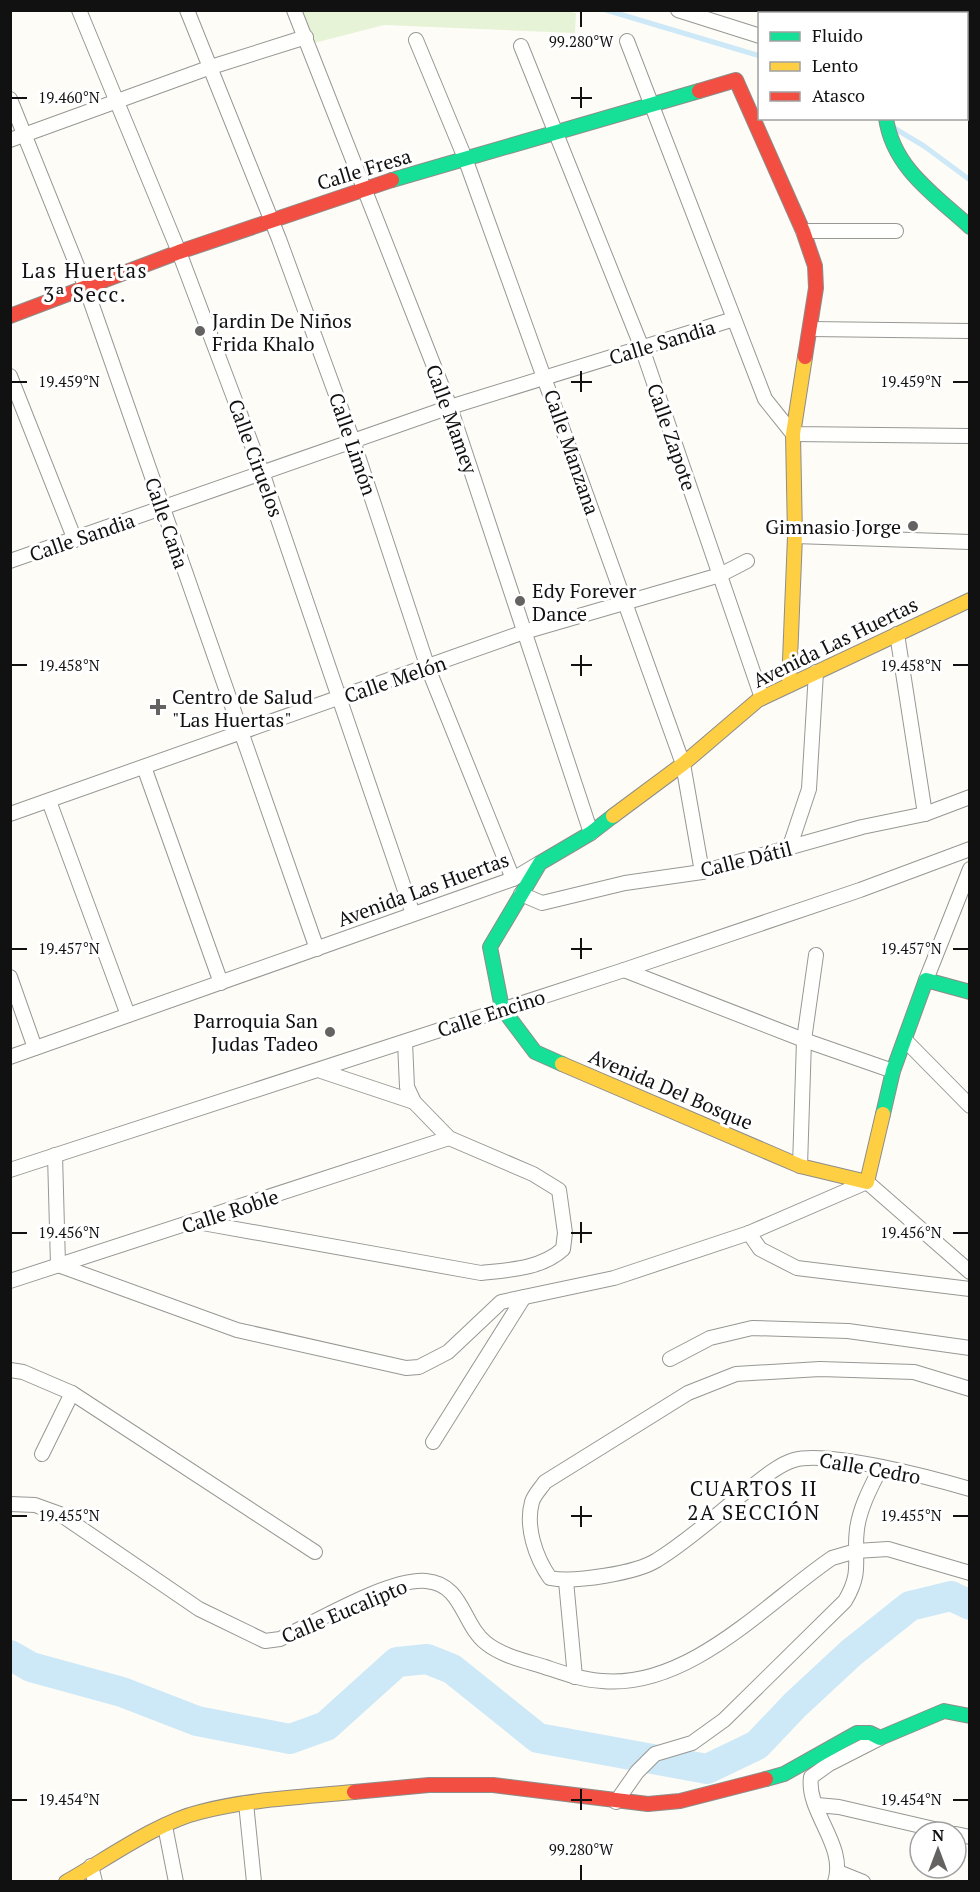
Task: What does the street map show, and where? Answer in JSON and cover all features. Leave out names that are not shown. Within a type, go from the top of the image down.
[{"type":"street","name":"Calle Ciruelos","points":[[79,10],[179,252],[262,472],[413,914]]},
{"type":"street","name":"Calle Limón","points":[[187,10],[270,219],[353,441],[428,668],[513,879]]},
{"type":"street","name":"Calle Mamey","points":[[294,10],[450,406],[591,833]]},
{"type":"street","points":[[678,10],[758,36]]},
{"type":"street","points":[[17,138],[211,67],[306,37]]},
{"type":"street","name":"Calle Manzana","points":[[416,40],[465,158],[546,377],[624,603],[683,764],[702,872]]},
{"type":"street","points":[[627,41],[765,399],[793,434]]},
{"type":"street","name":"Calle Zapote","points":[[521,46],[557,131],[642,348],[762,698]]},
{"type":"street","name":"Calle Fresa","points":[[10,316],[270,219],[465,158],[736,80],[803,231]]},
{"type":"street","name":"Calle Caña","points":[[10,99],[17,138],[86,288],[239,734],[317,950]]},
{"type":"street","points":[[886,125],[909,169],[969,227]]},
{"type":"street","points":[[949,206],[969,214]]},
{"type":"street","points":[[789,685],[795,537],[793,434],[816,288],[816,266],[803,231],[896,231]]},
{"type":"street","name":"Calle Sandia","points":[[10,561],[450,406],[734,319]]},
{"type":"street","points":[[810,329],[969,331]]},
{"type":"street","points":[[10,376],[75,540]]},
{"type":"street","points":[[793,434],[969,436]]},
{"type":"street","points":[[795,537],[969,542]]},
{"type":"street","name":"Calle Melón","points":[[10,814],[428,668],[524,632],[720,575],[747,561]]},
{"type":"street","name":"Avenida Las Huertas","points":[[10,1057],[513,879],[591,833],[683,764],[762,698],[969,600]]},
{"type":"street","points":[[897,634],[925,814]]},
{"type":"street","points":[[789,849],[809,789],[816,672]]},
{"type":"street","points":[[144,767],[221,983]]},
{"type":"street","name":"Calle Dátil","points":[[521,894],[542,903],[625,883],[702,872],[862,827],[925,814],[969,797]]},
{"type":"street","points":[[50,801],[128,1015]]},
{"type":"street","name":"Calle Encino","points":[[10,1170],[321,1071],[502,1008],[624,970],[860,891],[969,849]]},
{"type":"street","name":"Avenida Del Bosque","points":[[540,863],[490,947],[502,1008],[535,1052],[800,1167],[867,1182],[969,1272]]},
{"type":"street","points":[[55,1155],[58,1265],[237,1330],[406,1368],[419,1367],[448,1352],[501,1302],[614,1278],[749,1233],[867,1182],[893,1071],[969,869]]},
{"type":"street","points":[[800,1167],[804,1040],[816,956]]},
{"type":"street","points":[[624,970],[804,1040],[893,1071]]},
{"type":"street","points":[[10,977],[35,1048]]},
{"type":"street","points":[[926,980],[969,992]]},
{"type":"street","points":[[905,1040],[969,1106]]},
{"type":"street","points":[[197,1222],[481,1273],[526,1268],[556,1255],[563,1249],[565,1233],[559,1190],[533,1174],[449,1138],[414,1102],[407,1087],[405,1042]]},
{"type":"street","points":[[321,1071],[414,1102]]},
{"type":"street","name":"Calle Roble","points":[[10,1281],[197,1222],[449,1138]]},
{"type":"street","points":[[749,1233],[760,1249],[797,1268],[969,1289]]},
{"type":"street","points":[[433,1442],[524,1297]]},
{"type":"street","points":[[670,1359],[710,1338],[752,1328],[848,1331],[969,1348]]},
{"type":"street","points":[[575,1677],[566,1581],[550,1578],[538,1561],[532,1533],[532,1500],[545,1482],[688,1393],[736,1374],[820,1369],[914,1372],[969,1389]]},
{"type":"street","points":[[17,1371],[72,1393],[315,1552]]},
{"type":"street","points":[[42,1454],[72,1393]]},
{"type":"street","name":"Calle Cedro","points":[[566,1581],[612,1574],[655,1562],[759,1481],[792,1461],[811,1457],[881,1467],[969,1488]]},
{"type":"street","points":[[616,1802],[637,1772],[655,1754],[692,1743],[724,1720],[845,1601],[855,1584],[856,1551],[862,1510],[881,1467]]},
{"type":"street","name":"Calle Eucalipto","points":[[10,1504],[35,1505],[60,1514],[199,1609],[243,1633],[265,1641],[280,1639],[385,1589],[409,1582],[427,1581],[444,1585],[459,1600],[486,1643],[508,1654],[575,1677],[603,1682],[640,1679],[673,1669],[711,1650],[832,1558],[856,1551],[888,1549],[969,1574]]},
{"type":"street","points":[[863,1881],[837,1877],[830,1836],[810,1790],[811,1777],[829,1764],[880,1738],[944,1711],[969,1716]]},
{"type":"street","points":[[66,1881],[165,1826],[198,1812],[246,1803],[429,1785],[493,1785],[616,1802],[648,1804],[680,1801],[784,1774],[857,1733],[870,1733],[880,1738]]},
{"type":"street","points":[[246,1803],[254,1881]]},
{"type":"street","points":[[817,1805],[839,1807],[908,1823]]},
{"type":"street","points":[[165,1826],[176,1881]]},
{"type":"street","points":[[91,1866],[94,1881]]},
{"type":"green space","points":[[299,11],[565,11],[576,13],[575,33],[384,25],[314,43]]},
{"type":"waterway","points":[[606,10],[758,55]]},
{"type":"waterway","points":[[894,128],[924,146],[970,180]]},
{"type":"waterway","points":[[10,1655],[31,1667],[122,1692],[197,1721],[290,1739],[326,1726],[397,1662],[427,1659],[452,1669],[538,1738],[707,1769],[757,1745],[795,1705],[851,1653],[910,1606],[951,1596],[970,1605]]},
{"type":"traffic: fast","points":[[392,180],[699,91]]},
{"type":"traffic: fast","points":[[886,120],[890,136],[906,166],[930,192],[970,227]]},
{"type":"traffic: fast","points":[[562,1064],[535,1052],[502,1008],[490,947],[540,863],[591,833],[613,816]]},
{"type":"traffic: fast","points":[[883,1114],[893,1071],[926,980],[970,992]]},
{"type":"traffic: fast","points":[[766,1779],[784,1774],[857,1733],[870,1733],[880,1738],[944,1711],[970,1716]]},
{"type":"traffic: slow","points":[[789,685],[795,536],[793,434],[805,357]]},
{"type":"traffic: slow","points":[[613,816],[683,764],[758,700],[970,600]]},
{"type":"traffic: slow","points":[[562,1064],[800,1166],[867,1182],[883,1114]]},
{"type":"traffic: slow","points":[[66,1882],[149,1833],[184,1817],[238,1804],[354,1792]]},
{"type":"traffic: jam","points":[[699,91],[736,80],[803,231],[815,266],[816,288],[805,357]]},
{"type":"traffic: jam","points":[[10,316],[179,252],[392,180]]},
{"type":"traffic: jam","points":[[354,1792],[429,1785],[493,1785],[648,1804],[680,1801],[766,1779]]},
{"type":"place","name":"Jardin De Niños Frida Khalo","points":[[200,331]]},
{"type":"place","name":"Gimnasio Jorge","points":[[913,526]]},
{"type":"place","name":"Edy Forever Dance","points":[[520,601]]},
{"type":"place","name":"Centro de Salud \"Las Huertas\"","points":[[158,707]]},
{"type":"place","name":"Parroquia San Judas Tadeo","points":[[330,1032]]},
{"type":"district","name":"Las Huertas 3ª Secc.","points":[[85,282]]},
{"type":"district","name":"CUARTOS II 2A SECCIÓN","points":[[754,1500]]}]
